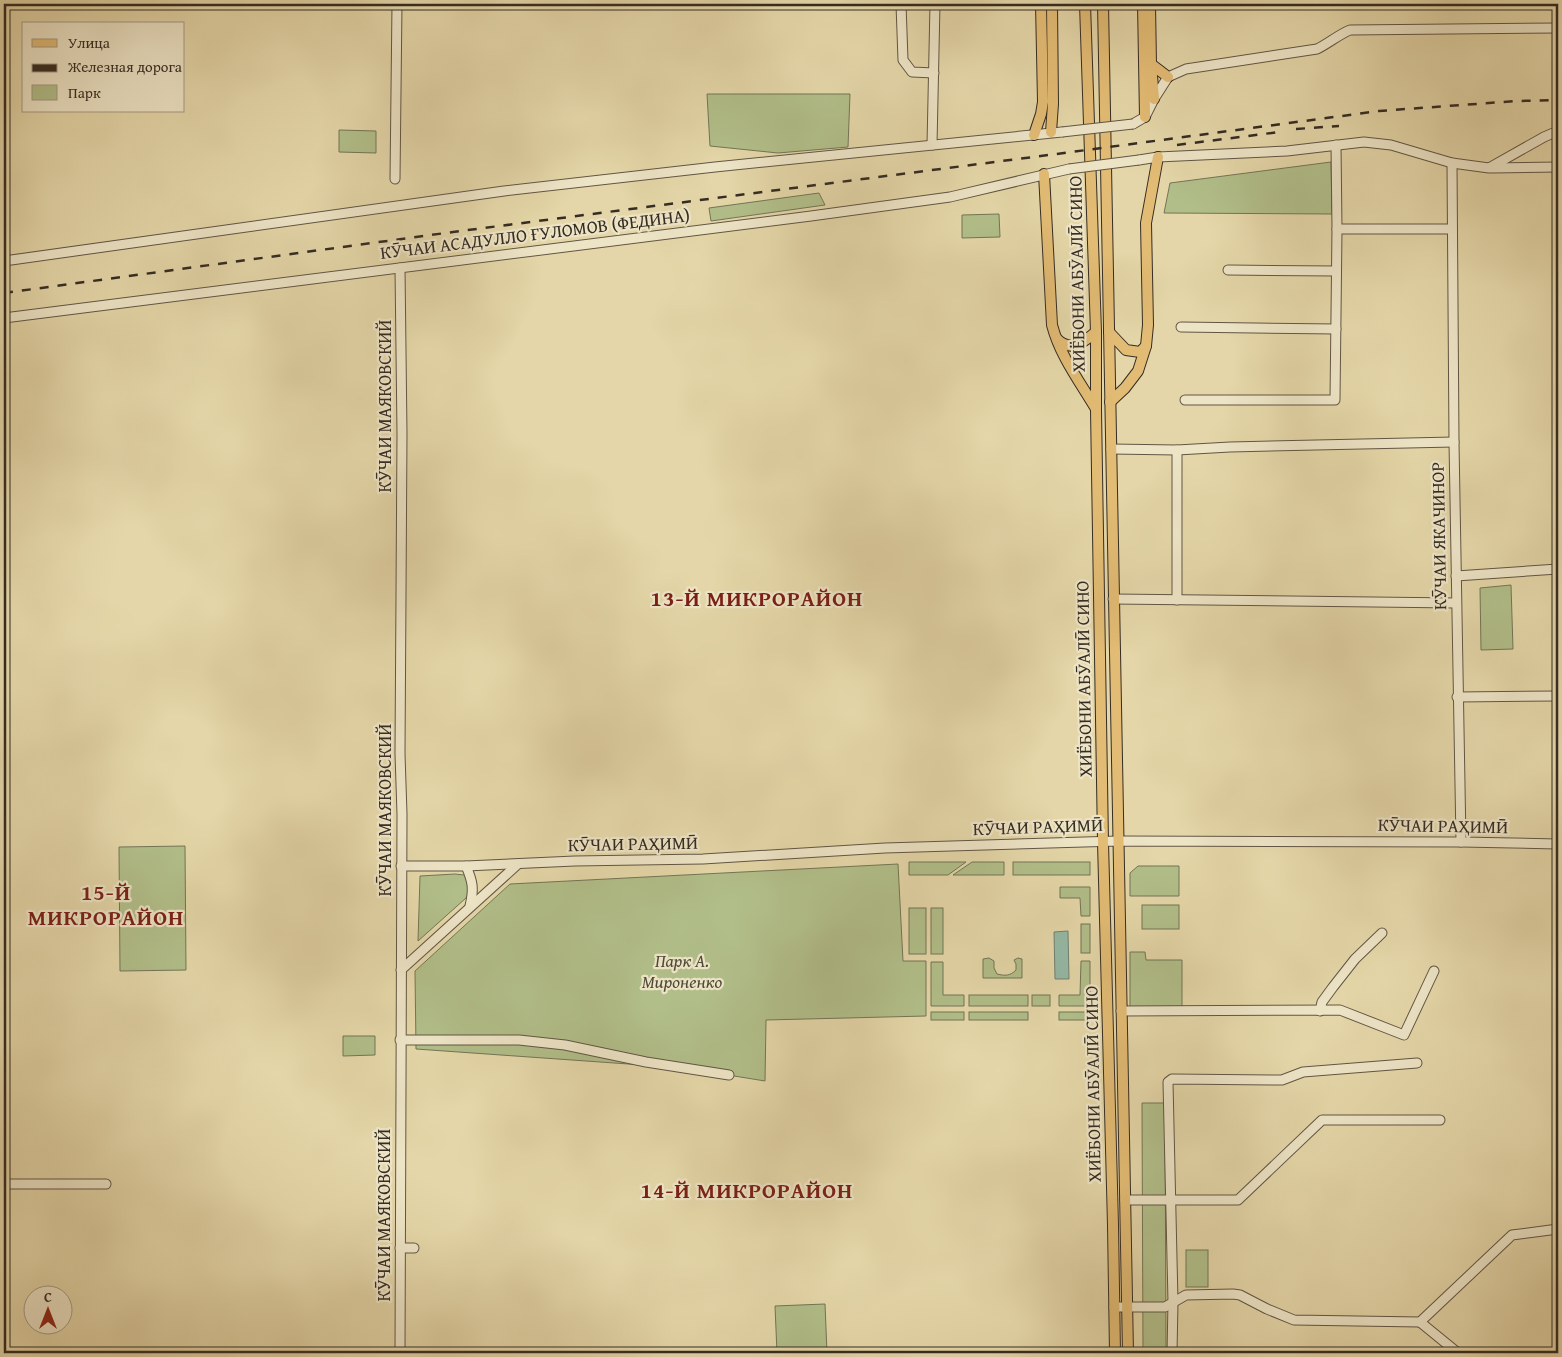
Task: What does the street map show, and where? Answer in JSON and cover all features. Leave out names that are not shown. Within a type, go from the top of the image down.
[{"type":"main road","points":[[1034,135],[1043,102],[1041,4]]},
{"type":"main road","points":[[1051,132],[1053,104],[1052,4]]},
{"type":"main road","name":"ХИЁБОНИ АБӮАЛӢ СИНО","points":[[1085,4],[1096,332],[1103,842],[1115,1353]]},
{"type":"main road","name":"ХИЁБОНИ АБӮАЛӢ СИНО","points":[[1104,4],[1110,450],[1128,1353]]},
{"type":"main road","points":[[1142,4],[1146,117]]},
{"type":"main road","points":[[1150,4],[1151,64],[1154,98]]},
{"type":"main road","points":[[1151,64],[1168,77]]},
{"type":"main road","points":[[1110,402],[1125,388],[1138,371],[1146,346],[1148,325],[1146,223],[1158,157]]},
{"type":"main road","points":[[1044,174],[1052,325],[1067,361],[1096,410]]},
{"type":"main road","points":[[1055,336],[1061,343],[1069,346],[1078,345],[1096,332]]},
{"type":"main road","points":[[1109,332],[1126,350],[1140,352],[1146,346]]},
{"type":"street","points":[[395,179],[398,4]]},
{"type":"street","points":[[901,4],[903,60],[912,72],[934,74]]},
{"type":"street","points":[[932,145],[935,4]]},
{"type":"street","points":[[4,261],[504,191],[715,167],[1133,124],[1146,117],[1154,98],[1168,77],[1186,69],[1317,49],[1331,42],[1340,34],[1350,30],[1558,28]]},
{"type":"street","points":[[1489,168],[1544,136],[1558,131]]},
{"type":"street","points":[[1158,157],[1287,151],[1364,142],[1391,145],[1452,163],[1489,168],[1558,167]]},
{"type":"street","points":[[1185,400],[1336,400],[1336,145]]},
{"type":"street","name":"КӮЧАИ АСАДУЛЛО ҒУЛОМОВ (ФЕДИНА)","points":[[4,318],[950,197],[1069,169],[1158,157]]},
{"type":"street","name":"КӮЧАИ ЯКАЧИНОР","points":[[1452,163],[1460,842]]},
{"type":"street","points":[[1336,229],[1452,229]]},
{"type":"street","name":"КӮЧАИ МАЯКОВСКИЙ","points":[[400,268],[402,425],[400,1353]]},
{"type":"street","points":[[1228,270],[1336,271]]},
{"type":"street","points":[[1181,327],[1336,329]]},
{"type":"street","points":[[1110,450],[1177,450],[1454,442]]},
{"type":"street","points":[[1177,450],[1177,600]]},
{"type":"street","points":[[1456,576],[1558,569]]},
{"type":"street","points":[[1113,599],[1456,604]]},
{"type":"street","points":[[1457,697],[1558,696]]},
{"type":"street","name":"КӮЧАИ РАҲИМӢ","points":[[401,866],[466,866],[703,859],[948,843],[1118,841],[1558,844]]},
{"type":"street","points":[[401,970],[518,864]]},
{"type":"street","points":[[466,866],[472,881],[473,893],[470,906]]},
{"type":"street","points":[[1320,1011],[1322,1002],[1333,987],[1356,959],[1382,933]]},
{"type":"street","points":[[1121,1011],[1340,1010],[1404,1035],[1434,971]]},
{"type":"street","points":[[400,1040],[519,1040],[556,1044],[646,1062],[729,1075]]},
{"type":"street","points":[[1172,1353],[1173,1302],[1168,1082],[1172,1079],[1282,1080],[1303,1072],[1417,1063]]},
{"type":"street","points":[[1125,1200],[1238,1200],[1322,1120],[1440,1120]]},
{"type":"street","points":[[4,1184],[106,1184]]},
{"type":"street","points":[[1420,1322],[1512,1234],[1558,1229]]},
{"type":"street","points":[[400,1248],[414,1248]]},
{"type":"street","points":[[1114,1307],[1165,1307],[1186,1295],[1233,1294],[1240,1295],[1294,1320],[1420,1322],[1458,1353]]},
{"type":"green space","points":[[707,94],[850,94],[848,147],[778,153],[710,146]]},
{"type":"green space","points":[[339,130],[376,131],[376,153],[339,152]]},
{"type":"green space","points":[[1331,162],[1332,214],[1164,213],[1170,183]]},
{"type":"green space","points":[[819,193],[825,205],[711,221],[709,208]]},
{"type":"green space","points":[[999,214],[1000,237],[962,238],[962,215]]},
{"type":"green space","points":[[1511,585],[1513,649],[1481,650],[1480,588]]},
{"type":"green space","points":[[185,846],[186,970],[120,971],[119,847]]},
{"type":"green space","points":[[909,862],[966,862],[948,875],[909,875]]},
{"type":"green space","points":[[972,862],[1004,862],[1004,875],[953,875]]},
{"type":"green space","points":[[1013,862],[1090,862],[1090,875],[1013,875]]},
{"type":"green space","name":"Парк А. Мироненко","points":[[898,864],[903,961],[926,961],[926,1016],[766,1020],[765,1081],[685,1068],[416,1049],[415,971],[510,884]]},
{"type":"green space","points":[[1138,866],[1179,866],[1179,896],[1130,896],[1130,873]]},
{"type":"green space","points":[[464,875],[470,880],[470,891],[466,898],[418,941],[420,876]]},
{"type":"green space","points":[[1060,887],[1090,887],[1090,916],[1081,916],[1080,898],[1060,898]]},
{"type":"green space","points":[[1142,905],[1179,905],[1179,929],[1142,929]]},
{"type":"green space","points":[[909,908],[926,908],[926,954],[909,954]]},
{"type":"green space","points":[[931,908],[943,908],[943,954],[931,954]]},
{"type":"green space","points":[[1081,924],[1090,924],[1090,953],[1081,953]]},
{"type":"green space","points":[[1130,952],[1145,952],[1146,960],[1182,960],[1182,1007],[1130,1007]]},
{"type":"green space","points":[[989,958],[994,961],[994,968],[997,974],[1005,975],[1016,970],[1014,960],[1022,959],[1022,978],[983,978],[983,959]]},
{"type":"green space","points":[[1081,961],[1090,961],[1090,1006],[1059,1006],[1059,995],[1080,995]]},
{"type":"green space","points":[[931,962],[943,962],[943,995],[964,995],[964,1006],[931,1006]]},
{"type":"green space","points":[[969,995],[1028,995],[1028,1006],[969,1006]]},
{"type":"green space","points":[[1032,995],[1050,995],[1050,1006],[1032,1006]]},
{"type":"green space","points":[[931,1012],[964,1012],[964,1020],[931,1020]]},
{"type":"green space","points":[[969,1012],[1028,1012],[1028,1020],[969,1020]]},
{"type":"green space","points":[[1059,1012],[1090,1012],[1090,1020],[1059,1020]]},
{"type":"green space","points":[[343,1036],[375,1036],[375,1055],[343,1056]]},
{"type":"green space","points":[[1142,1103],[1165,1103],[1166,1353],[1143,1353]]},
{"type":"green space","points":[[1186,1250],[1208,1250],[1208,1287],[1186,1287]]},
{"type":"green space","points":[[825,1304],[827,1353],[777,1353],[775,1306]]},
{"type":"shaded area","points":[[1068,931],[1069,979],[1055,979],[1054,932]]},
{"type":"railway","points":[[4,293],[453,232],[1379,111],[1517,101],[1558,100]]},
{"type":"railway","points":[[1296,129],[1339,126]]},
{"type":"railway","points":[[1177,145],[1279,132]]},
{"type":"district","name":"13-Й МИКРОРАЙОН","points":[[757,598]]},
{"type":"district","name":"15-Й МИКРОРАЙОН","points":[[106,904]]},
{"type":"district","name":"14-Й МИКРОРАЙОН","points":[[747,1190]]}]
